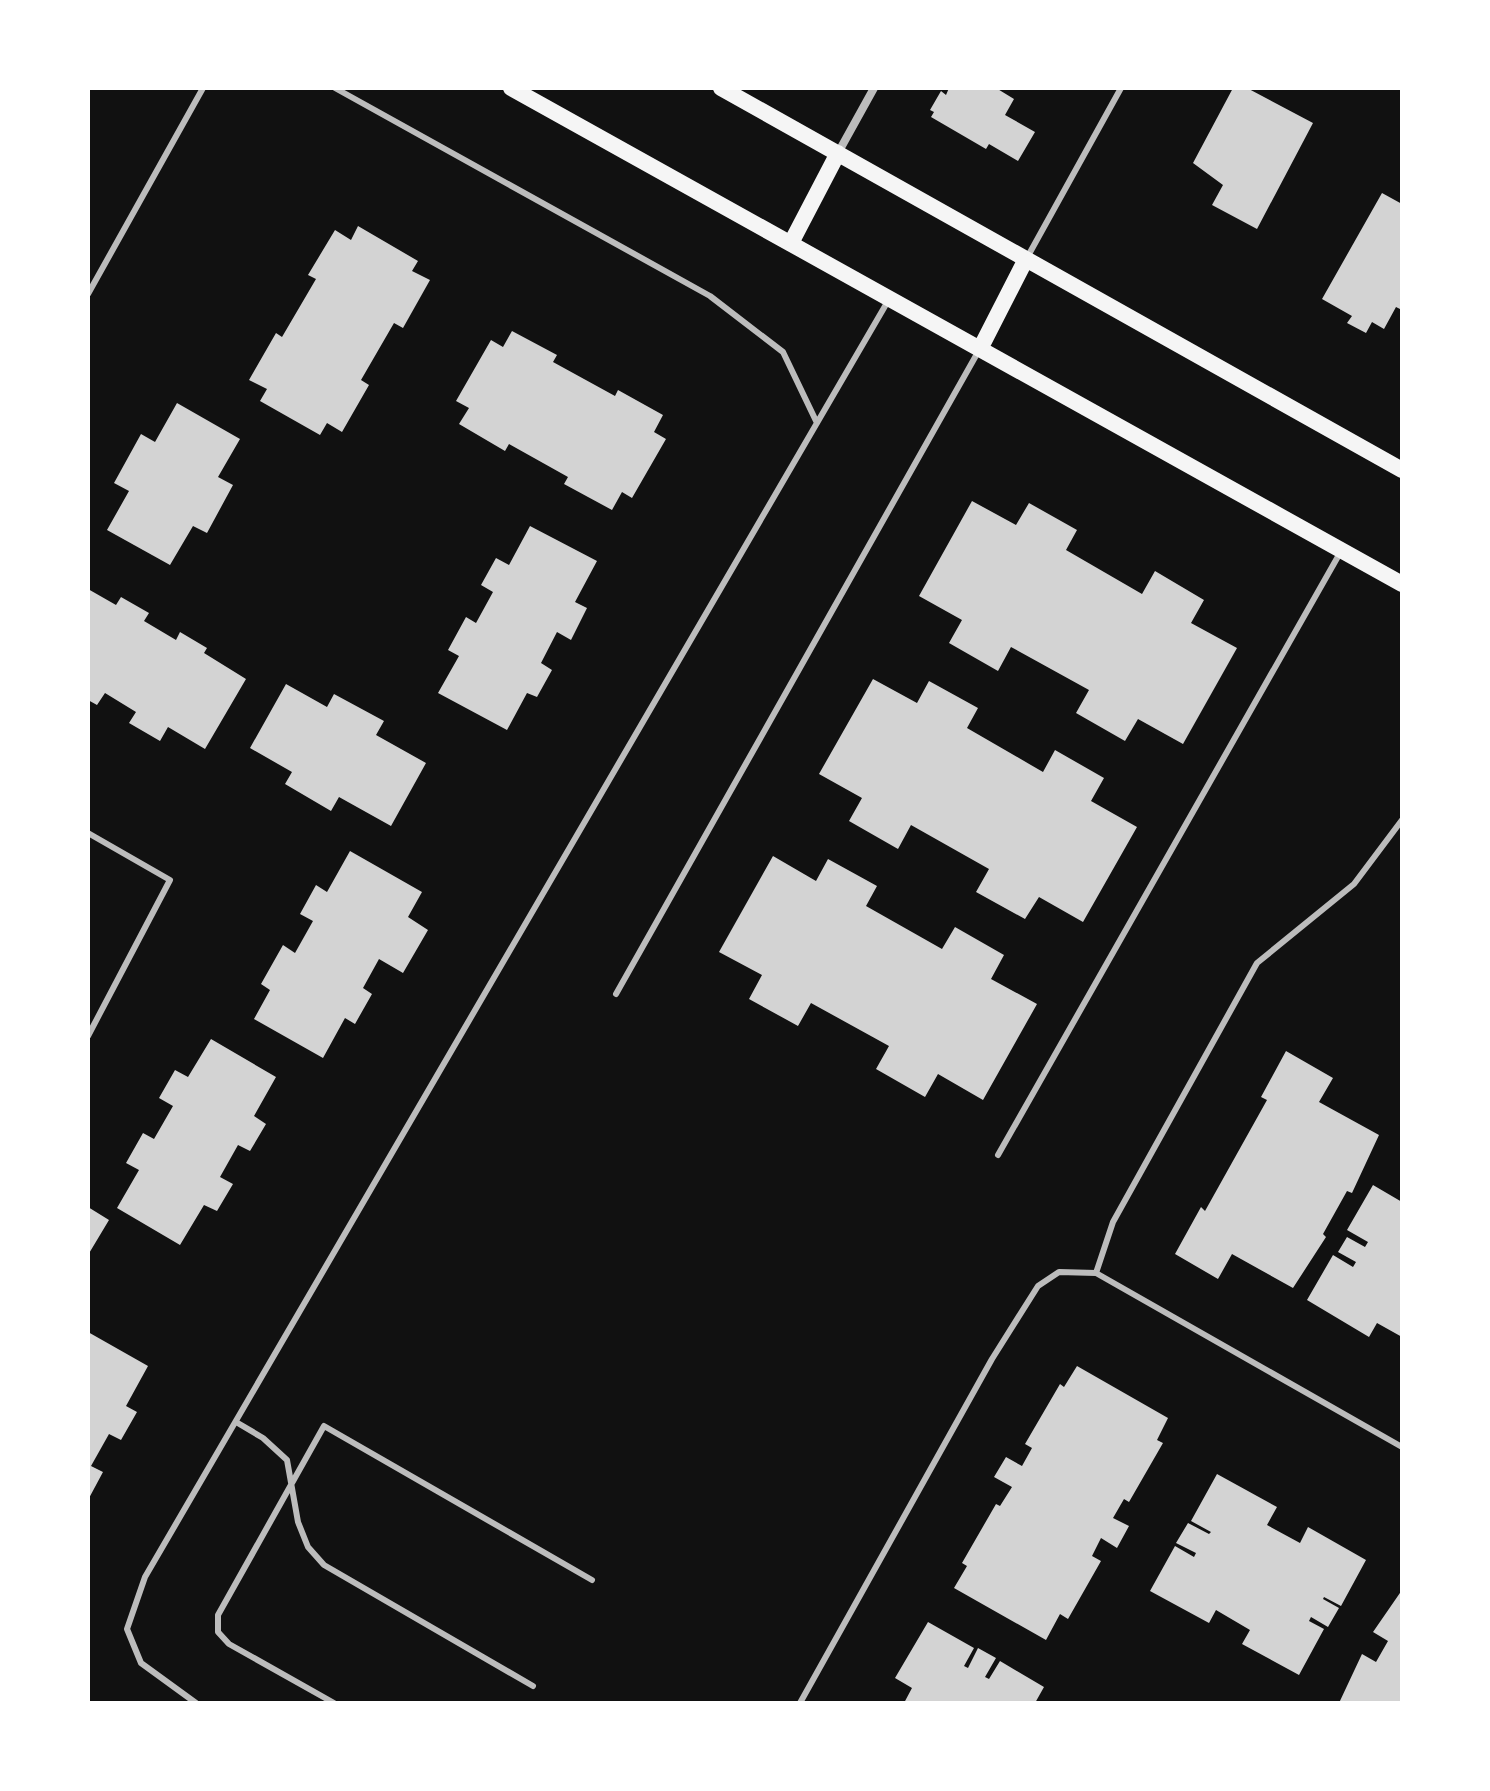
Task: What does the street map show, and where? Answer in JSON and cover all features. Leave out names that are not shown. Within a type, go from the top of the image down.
[{"type":"main road","points":[[511,88],[1402,584]]},
{"type":"main road","points":[[721,88],[1402,470]]},
{"type":"main road","points":[[791,243],[838,153]]},
{"type":"main road","points":[[980,349],[1026,259]]},
{"type":"street","points":[[838,153],[874,88]]},
{"type":"lane","points":[[88,294],[203,88]]},
{"type":"lane","points":[[335,88],[710,296],[783,352],[817,423]]},
{"type":"lane","points":[[1026,259],[1121,88]]},
{"type":"lane","points":[[196,1703],[141,1663],[127,1629],[145,1577],[889,299]]},
{"type":"lane","points":[[616,994],[980,349]]},
{"type":"lane","points":[[998,1155],[1342,550]]},
{"type":"lane","points":[[1096,1273],[1113,1222],[1257,963],[1354,884],[1402,820]]},
{"type":"lane","points":[[88,833],[170,880],[88,1036]]},
{"type":"lane","points":[[800,1703],[992,1359],[1038,1286],[1059,1272],[1096,1273],[1402,1447]]},
{"type":"lane","points":[[236,1422],[263,1438],[287,1460],[298,1522],[308,1547],[324,1565],[533,1686]]},
{"type":"lane","points":[[334,1703],[229,1644],[218,1632],[218,1615],[324,1426],[592,1580]]},
{"type":"building","points":[[949,88],[996,88],[1014,99],[1005,115],[1035,132],[1018,161],[989,144],[986,149],[931,117],[934,112],[930,110],[941,91],[946,95]]},
{"type":"building","points":[[1233,88],[1247,88],[1313,123],[1257,229],[1212,205],[1223,185],[1193,163]]},
{"type":"building","points":[[1382,193],[1402,204],[1402,310],[1396,307],[1384,329],[1372,322],[1366,333],[1347,323],[1352,316],[1322,299]]},
{"type":"building","points":[[358,226],[418,261],[412,271],[430,280],[403,328],[394,323],[361,380],[369,385],[342,432],[327,423],[320,435],[260,401],[267,389],[249,380],[276,333],[282,337],[316,279],[308,275],[335,230],[351,240]]},
{"type":"building","points":[[512,331],[557,355],[553,362],[615,396],[618,390],[663,415],[654,432],[666,439],[632,498],[622,492],[612,510],[564,484],[568,477],[509,444],[505,451],[459,424],[469,408],[456,401],[491,340],[503,347]]},
{"type":"building","points":[[177,403],[240,439],[218,477],[233,485],[207,533],[193,526],[170,565],[107,530],[129,491],[114,483],[141,434],[155,442]]},
{"type":"building","points":[[972,501],[1016,525],[1029,503],[1077,530],[1066,550],[1142,594],[1155,571],[1204,600],[1191,623],[1237,648],[1183,744],[1138,719],[1125,741],[1076,713],[1089,690],[1011,647],[998,671],[949,643],[962,620],[919,596]]},
{"type":"building","points":[[530,526],[597,561],[575,602],[587,608],[571,640],[557,632],[541,663],[552,670],[537,697],[527,693],[507,730],[438,693],[459,656],[448,650],[466,617],[476,623],[493,592],[481,585],[496,558],[509,565]]},
{"type":"building","points":[[88,589],[116,605],[121,597],[149,613],[144,621],[176,640],[180,632],[207,648],[204,653],[246,679],[205,749],[168,727],[160,741],[129,723],[136,712],[105,693],[97,705],[88,700]]},
{"type":"building","points":[[873,679],[917,703],[929,681],[978,708],[967,728],[1043,772],[1055,750],[1104,778],[1091,801],[1137,827],[1083,922],[1039,897],[1025,919],[976,892],[989,869],[911,825],[898,849],[849,821],[862,798],[819,774]]},
{"type":"building","points":[[286,684],[327,707],[334,694],[384,721],[376,735],[426,763],[391,826],[339,797],[331,811],[285,784],[292,772],[250,748]]},
{"type":"building","points":[[350,851],[422,892],[408,917],[428,930],[403,973],[379,959],[363,988],[372,994],[355,1024],[345,1018],[323,1058],[254,1019],[270,990],[261,984],[283,945],[295,953],[313,921],[300,914],[316,885],[327,892]]},
{"type":"building","points":[[773,856],[816,881],[828,859],[877,886],[866,906],[942,949],[955,927],[1004,955],[991,979],[1037,1004],[983,1100],[938,1074],[925,1097],[876,1069],[889,1046],[811,1003],[798,1026],[749,999],[762,975],[719,952]]},
{"type":"building","points":[[211,1039],[276,1077],[254,1116],[266,1124],[250,1151],[238,1145],[220,1177],[233,1184],[217,1211],[204,1205],[180,1245],[117,1208],[139,1170],[126,1163],[143,1133],[154,1139],[173,1106],[159,1098],[175,1070],[188,1077]]},
{"type":"building","points":[[1286,1051],[1333,1078],[1319,1102],[1379,1135],[1352,1193],[1347,1191],[1323,1234],[1326,1237],[1293,1288],[1232,1254],[1218,1279],[1175,1254],[1201,1207],[1205,1211],[1267,1100],[1261,1097]]},
{"type":"building","points":[[1373,1185],[1402,1202],[1402,1337],[1377,1323],[1369,1337],[1307,1300],[1333,1255],[1353,1267],[1356,1262],[1338,1252],[1347,1237],[1365,1247],[1368,1242],[1347,1230]]},
{"type":"building","points":[[88,1207],[109,1220],[88,1255]]},
{"type":"building","points":[[88,1332],[148,1366],[126,1406],[137,1412],[121,1440],[109,1434],[91,1466],[103,1472],[88,1500]]},
{"type":"building","points":[[1077,1366],[1168,1418],[1157,1440],[1163,1443],[1129,1502],[1124,1499],[1113,1518],[1129,1526],[1117,1548],[1101,1538],[1092,1556],[1101,1561],[1068,1619],[1060,1614],[1046,1640],[954,1588],[967,1566],[962,1563],[996,1504],[1000,1506],[1012,1487],[994,1477],[1006,1457],[1022,1466],[1032,1448],[1025,1444],[1060,1384],[1064,1387]]},
{"type":"building","points":[[1217,1474],[1277,1507],[1267,1525],[1300,1543],[1308,1527],[1366,1560],[1341,1606],[1324,1597],[1339,1608],[1328,1627],[1311,1617],[1309,1621],[1324,1629],[1299,1675],[1242,1644],[1250,1630],[1216,1610],[1209,1623],[1150,1591],[1175,1546],[1194,1557],[1196,1553],[1176,1543],[1188,1523],[1209,1534],[1211,1532],[1191,1521]]},
{"type":"building","points":[[1402,1590],[1402,1703],[1339,1703],[1362,1654],[1376,1662],[1388,1641],[1373,1632]]},
{"type":"building","points":[[928,1622],[974,1648],[964,1666],[968,1668],[978,1648],[996,1658],[985,1677],[989,1679],[1000,1661],[1044,1687],[1035,1703],[904,1703],[912,1688],[895,1678]]}]
